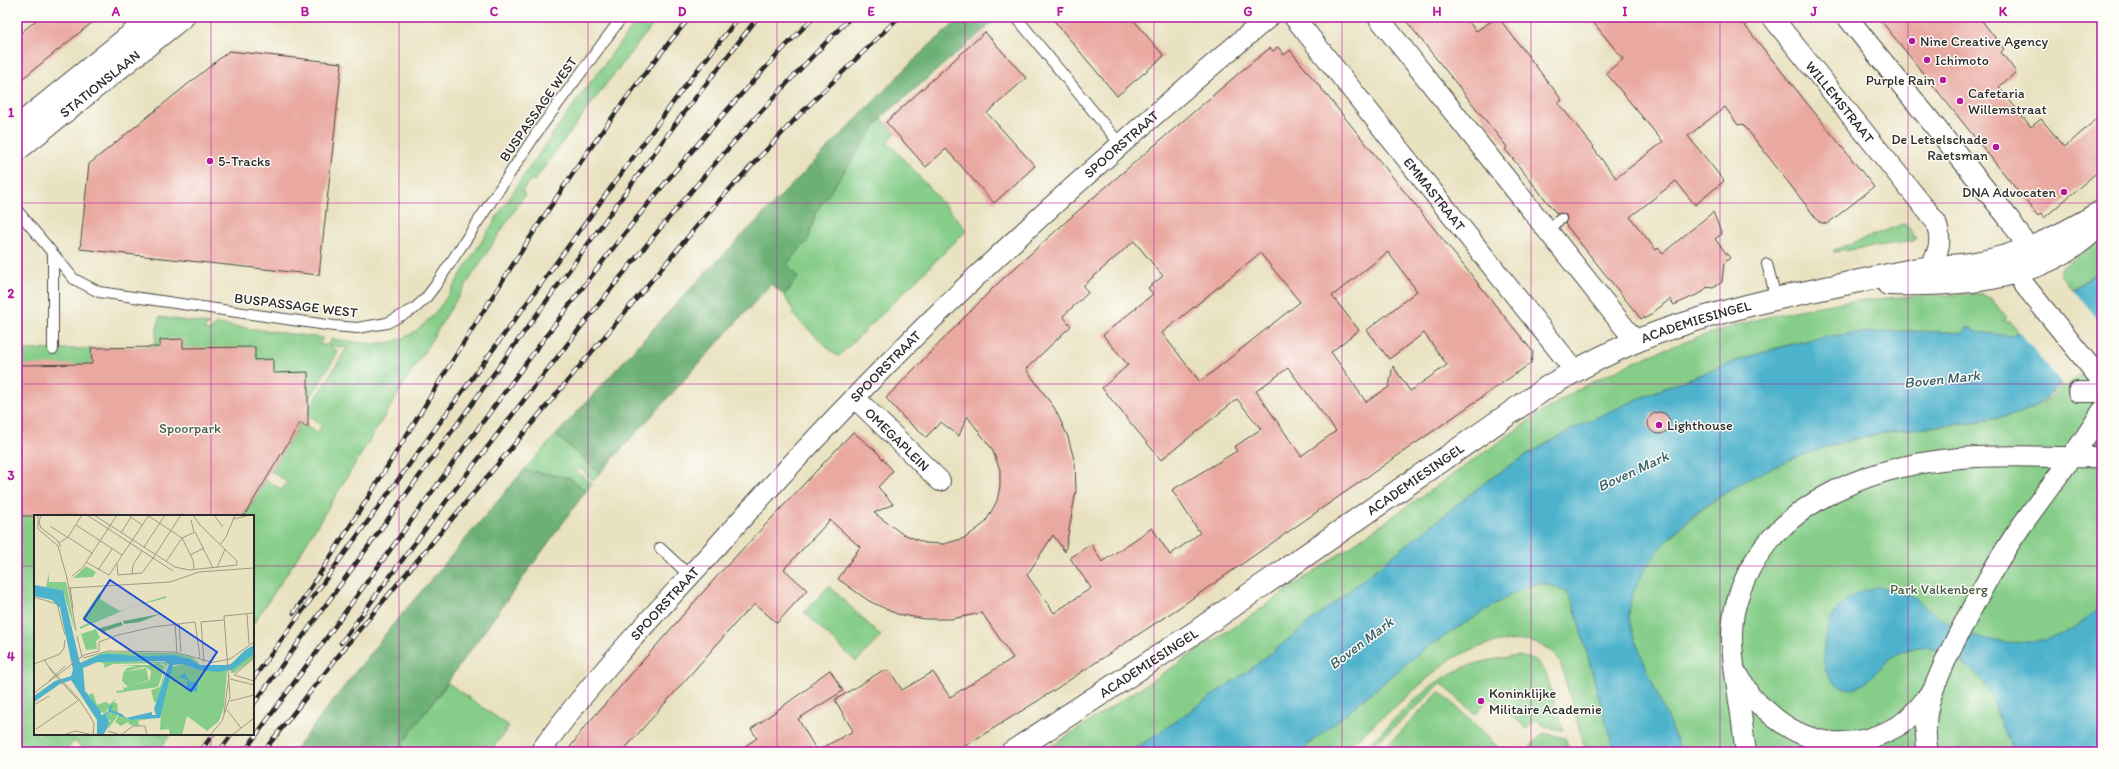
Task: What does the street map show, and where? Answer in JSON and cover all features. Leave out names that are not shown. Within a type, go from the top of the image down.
[{"type":"street","name":"STATIONSLAAN","points":[[17,126],[153,17]]},
{"type":"street","name":"STATIONSLAAN","points":[[17,150],[183,17]]},
{"type":"street","name":"SPOORSTRAAT","points":[[540,752],[604,672],[781,475],[953,298],[1120,144],[1269,17]]},
{"type":"street","name":"EMMASTRAAT","points":[[1294,17],[1575,371]]},
{"type":"street","points":[[1378,17],[1554,224],[1636,342]]},
{"type":"street","name":"WILLEMSTRAAT","points":[[1772,17],[1936,222],[1940,233],[1940,249],[1938,255],[1928,268]]},
{"type":"street","points":[[1846,17],[2010,220],[2029,249]]},
{"type":"street","points":[[2013,271],[2029,249],[2075,227],[2102,211]]},
{"type":"street","points":[[2013,271],[2056,256],[2073,246],[2102,222]]},
{"type":"street","name":"ACADEMIESINGEL","points":[[1012,752],[1194,633],[1536,395],[1575,371],[1636,342],[1673,327],[1776,298],[1855,284],[1928,268],[1975,263],[2013,271]]},
{"type":"street","name":"ACADEMIESINGEL","points":[[1855,284],[1954,284],[1988,280],[2013,271]]},
{"type":"street","points":[[2013,271],[2100,383],[2078,392]]},
{"type":"street","name":"OMEGAPLEIN","points":[[855,398],[940,481]]},
{"type":"street","points":[[1928,752],[1925,724],[1926,708],[1942,668],[1966,619],[1987,578],[2015,535],[2072,457],[2102,411]]},
{"type":"street","points":[[1746,752],[1735,669],[1732,629],[1734,609],[1741,589],[1766,545],[1779,529],[1794,516],[1828,493],[1879,474],[1958,458],[2018,455],[2102,457]]},
{"type":"street","points":[[1735,669],[1751,697],[1774,718],[1796,733],[1820,742],[1844,744],[1872,738],[1899,725],[1917,709],[1933,691]]},
{"type":"lane","name":"BUSPASSAGE WEST","points":[[17,210],[74,279],[99,292],[114,296],[342,327],[357,328],[387,323],[414,309],[435,286],[538,131],[622,17]]},
{"type":"lane","points":[[1016,17],[1120,144]]},
{"type":"lane","points":[[53,255],[53,349]]},
{"type":"lane","points":[[1767,264],[1776,298]]},
{"type":"lane","points":[[660,548],[690,576]]},
{"type":"green space","name":"Spoorpark","points":[[640,17],[659,17],[603,88],[534,181],[531,179],[522,191],[525,194],[446,316],[294,563],[254,623],[254,515],[245,515],[266,480],[282,490],[287,482],[271,471],[300,423],[317,433],[322,425],[306,414],[347,348],[329,345],[338,352],[240,515],[34,515],[34,735],[170,735],[158,752],[110,752],[100,746],[97,752],[91,752],[73,741],[66,752],[17,752],[17,282],[21,282],[22,350],[154,347],[159,317],[209,324],[203,329],[209,331],[216,324],[323,338],[319,344],[328,345],[332,339],[361,343],[381,343],[400,339],[419,329],[443,303],[503,207],[576,102]]},
{"type":"green space","points":[[962,17],[998,18],[881,118],[816,212],[808,240],[787,264],[798,278],[784,295],[771,284],[600,473],[556,435],[687,292],[923,51]]},
{"type":"green space","points":[[881,118],[896,133],[887,141],[967,230],[838,357],[792,314],[794,312],[784,295],[792,287],[787,264],[808,240],[816,212]]},
{"type":"green space","points":[[1903,224],[1912,232],[1916,239],[1914,241],[1834,252],[1834,250]]},
{"type":"green space","points":[[2102,239],[2102,268],[2073,289],[2060,275],[2060,269]]},
{"type":"green space","points":[[1980,294],[1992,299],[2006,318],[2002,321],[2010,321],[2018,330],[2012,336],[1975,332],[1972,328],[1963,333],[1927,331],[1869,332],[1832,336],[1800,342],[1772,349],[1673,385],[1588,422],[1534,451],[1482,485],[1252,668],[1131,752],[1043,752],[1255,613],[1529,421],[1575,391],[1606,375],[1637,361],[1703,336],[1770,316],[1838,303],[1873,299]]},
{"type":"green space","name":"Park Valkenberg","points":[[2102,352],[2102,752],[1681,752],[1636,642],[1629,617],[1629,606],[1641,575],[1654,555],[1669,539],[1694,516],[1722,496],[1750,478],[1781,464],[1844,442],[1877,434],[1997,419],[2025,411],[2044,401],[2055,393]]},
{"type":"green space","points":[[556,435],[600,473],[593,481],[580,468],[577,472],[592,483],[586,491],[570,478],[524,470]]},
{"type":"green space","points":[[524,470],[570,478],[586,491],[403,743],[403,752],[293,752],[390,628]]},
{"type":"green space","points":[[1541,583],[1564,590],[1573,602],[1614,752],[1586,752],[1559,659],[1548,649],[1535,643],[1505,641],[1475,649],[1448,661],[1342,752],[1299,752],[1423,650],[1504,598],[1522,588]]},
{"type":"green space","points":[[829,586],[881,636],[856,662],[804,612]]},
{"type":"green space","points":[[1519,656],[1535,660],[1545,671],[1563,730],[1545,727],[1536,719],[1527,729],[1491,697],[1475,714],[1441,683],[1375,744],[1365,752],[1360,752],[1409,705],[1436,683],[1450,674],[1478,663]]},
{"type":"green space","points":[[448,683],[509,726],[490,752],[403,752],[402,743]]},
{"type":"green space","points":[[1440,691],[1503,752],[1381,752]]},
{"type":"green space","points":[[1543,733],[1565,738],[1570,752],[1529,752],[1532,749],[1530,747]]},
{"type":"water","name":"Boven Mark","points":[[2102,268],[2102,352],[2034,407],[2004,417],[1888,432],[1824,448],[1758,474],[1727,492],[1699,511],[1674,533],[1653,558],[1640,578],[1633,593],[1629,616],[1635,640],[1681,752],[1614,752],[1573,602],[1564,590],[1544,583],[1533,584],[1513,593],[1423,650],[1299,752],[1131,752],[1252,668],[1482,485],[1534,451],[1588,422],[1673,385],[1744,359],[1800,342],[1832,336],[1869,332],[1927,331],[1963,333],[1966,328],[1972,328],[1975,332],[2012,336]]},
{"type":"water","points":[[1875,587],[1898,590],[1906,593],[1945,621],[1965,632],[1986,639],[2006,642],[2026,642],[2047,638],[2066,631],[2085,620],[2102,606],[2102,752],[2014,752],[2001,725],[1990,693],[1984,683],[1972,670],[1959,660],[1931,648],[1920,647],[1906,650],[1892,657],[1869,679],[1858,687],[1852,689],[1837,685],[1830,678],[1825,669],[1824,646],[1830,623],[1841,605],[1857,594]]},
{"type":"pier","points":[[2071,287],[2102,324],[2102,354],[2064,387],[2017,329]]},
{"type":"building","points":[[40,17],[99,17],[17,83],[17,36]]},
{"type":"building","points":[[1051,17],[1131,17],[1164,56],[1117,96]]},
{"type":"building","points":[[1403,17],[1465,17],[1476,31],[1498,17],[1562,100],[1558,103],[1594,147],[1593,148],[1616,178],[1663,142],[1606,73],[1623,59],[1589,17],[1738,17],[1874,187],[1827,224],[1819,222],[1743,124],[1738,125],[1725,107],[1688,136],[1724,181],[1695,205],[1676,181],[1630,217],[1656,250],[1658,248],[1663,253],[1713,212],[1722,234],[1715,239],[1730,258],[1724,263],[1722,282],[1713,288],[1707,287],[1703,292],[1674,305],[1670,299],[1645,319],[1644,317],[1641,319],[1565,224],[1567,219],[1566,215],[1561,213],[1557,214],[1505,149],[1507,147]]},
{"type":"building","points":[[1878,17],[1979,17],[2004,49],[2001,52],[2016,72],[1999,87],[2031,127],[2041,119],[2065,147],[2102,114],[2102,168],[2044,218],[2041,213],[2038,216]]},
{"type":"building","points":[[985,32],[1026,78],[987,113],[1035,166],[994,203],[946,149],[926,167],[886,122]]},
{"type":"building","points":[[1278,47],[1284,55],[1290,50],[1533,352],[1531,363],[1180,607],[1036,702],[955,752],[737,752],[757,738],[751,729],[811,686],[810,684],[830,670],[843,691],[798,719],[817,751],[853,731],[835,700],[882,671],[890,671],[902,690],[933,672],[950,697],[1013,658],[982,613],[951,619],[925,619],[897,614],[869,601],[838,579],[860,547],[830,520],[784,569],[807,590],[777,623],[755,604],[741,617],[622,752],[567,752],[583,729],[719,574],[853,432],[875,450],[893,471],[878,487],[893,504],[874,513],[901,533],[925,543],[944,544],[965,538],[985,523],[997,501],[1000,486],[1000,470],[992,449],[967,416],[959,436],[941,422],[926,437],[905,419],[886,398],[995,286],[1080,209],[1245,68],[1270,48],[1273,51]],"holes":[[[1134,241],[1163,276],[1148,288],[1153,294],[1103,335],[1128,365],[1102,388],[1161,460],[1237,399],[1261,429],[1234,447],[1237,451],[1172,490],[1200,533],[1170,555],[1152,528],[1102,562],[1091,544],[1070,558],[1091,588],[1054,613],[1027,575],[1053,535],[1065,552],[1076,491],[1075,463],[1068,437],[1055,409],[1026,369],[1071,326],[1063,316],[1088,293],[1083,286]],[[1388,252],[1417,291],[1367,330],[1389,359],[1424,333],[1447,365],[1410,391],[1393,366],[1389,387],[1366,402],[1331,352],[1359,330],[1332,296]],[[1260,253],[1300,302],[1200,382],[1162,333]],[[1288,368],[1336,431],[1301,456],[1256,391]]]},
{"type":"building","name":"5-Tracks","points":[[229,51],[342,63],[319,275],[80,249],[89,164]]},
{"type":"building","name":"Spoorpark","points":[[183,339],[183,348],[255,347],[255,360],[273,359],[273,373],[308,372],[308,428],[300,423],[245,515],[17,516],[17,462],[20,462],[17,365],[92,364],[91,348],[160,347],[160,340]]},
{"type":"building","name":"Lighthouse","points":[[1659,412],[1667,415],[1670,423],[1667,431],[1659,434],[1651,431],[1648,423],[1651,415]]},
{"type":"railway","points":[[294,613],[343,538],[532,234],[634,87],[690,17]]},
{"type":"railway","points":[[254,678],[685,86],[739,17]]},
{"type":"railway","points":[[254,704],[676,123],[758,17]]},
{"type":"railway","points":[[244,752],[587,281],[630,226],[719,119],[814,17]]},
{"type":"railway","points":[[341,643],[496,436],[657,232],[732,144],[810,59],[851,17]]},
{"type":"railway","points":[[263,752],[354,636],[713,207],[800,114],[899,17]]},
{"type":"railway","points":[[200,752],[212,735]]},
{"type":"railway","points":[[219,752],[231,735]]},
{"type":"place","name":"Nine Creative Agency","points":[[1912,41]]},
{"type":"place","name":"Ichimoto","points":[[1927,60]]},
{"type":"place","name":"Purple Rain","points":[[1943,80]]},
{"type":"place","name":"Cafetaria Willemstraat","points":[[1960,101]]},
{"type":"place","name":"De Letselschade Raetsman","points":[[1996,147]]},
{"type":"place","name":"5-Tracks","points":[[210,161]]},
{"type":"place","name":"DNA Advocaten","points":[[2064,192]]},
{"type":"place","name":"Lighthouse","points":[[1659,425]]},
{"type":"place","name":"Koninklijke Militaire Academie","points":[[1481,701]]}]
